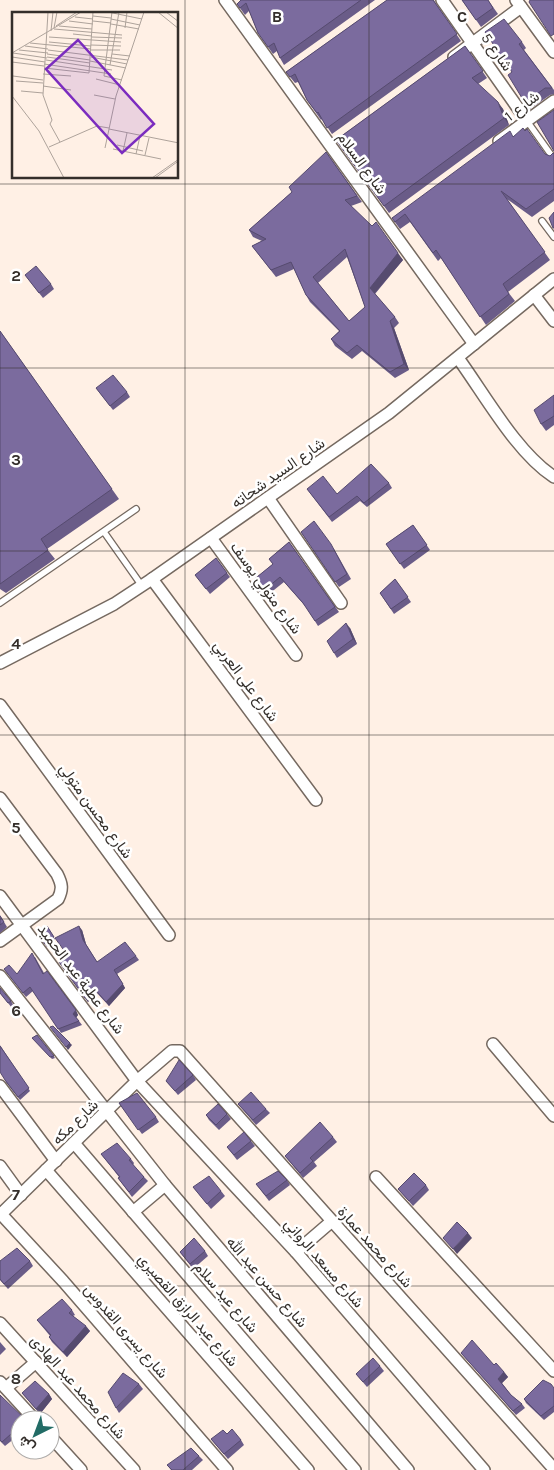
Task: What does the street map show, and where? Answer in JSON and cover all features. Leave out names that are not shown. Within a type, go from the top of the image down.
[{"type":"street","points":[[228,4],[243,0]]},
{"type":"street","name":"شارع 5","points":[[442,0],[527,120]]},
{"type":"street","name":"شارع السلام","points":[[228,4],[284,74],[391,221],[474,344]]},
{"type":"street","points":[[441,66],[473,44],[518,4],[554,52]]},
{"type":"street","name":"شارع 1","points":[[488,149],[554,101]]},
{"type":"street","name":"شارع السيد شحاته","points":[[0,663],[114,604],[152,580],[388,413],[554,279]]},
{"type":"street","points":[[534,295],[554,321]]},
{"type":"street","points":[[458,358],[519,444],[542,469],[554,478]]},
{"type":"street","points":[[268,498],[341,603]]},
{"type":"street","name":"شارع متولي يوسف","points":[[211,538],[296,655]]},
{"type":"street","name":"شارع على العربي","points":[[152,580],[316,800]]},
{"type":"street","name":"شارع محسن متولي","points":[[0,705],[169,935]]},
{"type":"street","points":[[0,798],[57,874],[61,882],[62,891],[58,899],[0,941]]},
{"type":"street","name":"شارع عطية عبد الحميد","points":[[0,896],[137,1081]]},
{"type":"street","name":"شارع حسن عبد الله","points":[[0,976],[165,1185],[408,1470]]},
{"type":"street","points":[[493,1044],[554,1116]]},
{"type":"street","name":"شارع مكه","points":[[0,1214],[137,1081],[172,1051]]},
{"type":"street","name":"شارع محمد عمارة","points":[[172,1051],[180,1051],[554,1469]]},
{"type":"street","name":"شارع مسعد الرواني","points":[[137,1081],[296,1252],[484,1470]]},
{"type":"street","points":[[0,1086],[56,1161]]},
{"type":"street","name":"شارع عيد سلام","points":[[74,1143],[355,1470]]},
{"type":"street","points":[[0,1166],[21,1195]]},
{"type":"street","name":"شارع عبد الرازق القصيري","points":[[46,1170],[308,1470]]},
{"type":"street","points":[[376,1177],[554,1372]]},
{"type":"street","points":[[133,1212],[165,1185]]},
{"type":"street","name":"شارع يسرى القدوس","points":[[0,1214],[63,1281],[227,1470]]},
{"type":"street","points":[[296,1252],[332,1221]]},
{"type":"street","name":"شارع محمد عبد الهادى","points":[[0,1323],[134,1470]]},
{"type":"street","points":[[26,1410],[3,1385],[36,1362]]},
{"type":"street","points":[[60,1447],[81,1470]]},
{"type":"lane","points":[[527,120],[554,160]]},
{"type":"lane","points":[[542,221],[554,237]]},
{"type":"lane","points":[[0,602],[136,509]]},
{"type":"lane","points":[[104,532],[142,586]]},
{"type":"building","points":[[241,0],[361,0],[280,58],[274,43],[268,47],[258,33],[246,3],[240,8],[237,4]]},
{"type":"building","points":[[387,0],[433,0],[457,34],[327,128],[318,112],[307,100],[295,74],[290,77],[286,72]]},
{"type":"building","points":[[462,0],[488,0],[493,8],[476,20]]},
{"type":"building","points":[[530,0],[554,0],[554,34],[551,36],[529,2]]},
{"type":"building","points":[[504,19],[522,42],[519,44],[552,88],[545,88],[525,103],[508,75],[512,72],[485,32]]},
{"type":"building","points":[[465,46],[483,71],[472,78],[498,102],[504,118],[384,206],[336,140]]},
{"type":"building","points":[[554,110],[554,151],[537,122]]},
{"type":"building","points":[[523,128],[525,131],[527,129],[545,154],[550,156],[554,154],[554,189],[526,209],[501,191],[545,252],[503,284],[509,294],[480,317],[436,250],[433,253],[405,214],[395,222],[392,218],[510,131],[513,137]]},
{"type":"building","points":[[326,152],[357,196],[345,200],[372,226],[376,222],[398,253],[370,288],[395,317],[390,321],[404,364],[390,372],[357,345],[347,353],[331,339],[340,331],[306,295],[291,262],[271,270],[252,246],[266,239],[249,230],[292,192],[289,187]],"holes":[[[345,249],[365,307],[349,321],[313,277]]]},
{"type":"building","points":[[554,212],[554,228],[553,228],[549,218]]},
{"type":"building","points":[[36,266],[51,284],[39,293],[25,275]]},
{"type":"building","points":[[0,331],[112,489],[41,539],[48,550],[0,584]]},
{"type":"building","points":[[113,375],[127,392],[110,406],[96,388]]},
{"type":"building","points":[[554,395],[554,416],[541,424],[534,410]]},
{"type":"building","points":[[371,464],[389,483],[364,503],[357,496],[329,517],[307,489],[323,476],[337,494]]},
{"type":"building","points":[[314,521],[331,544],[347,574],[335,582],[301,532]]},
{"type":"building","points":[[413,525],[427,545],[400,564],[386,544]]},
{"type":"building","points":[[289,542],[335,607],[315,621],[303,603],[280,577],[261,593],[252,581],[273,564],[269,559]]},
{"type":"building","points":[[216,558],[227,573],[206,589],[195,575]]},
{"type":"building","points":[[395,579],[408,597],[391,609],[380,593]]},
{"type":"building","points":[[346,623],[353,639],[334,653],[327,641]]},
{"type":"building","points":[[0,916],[4,922],[0,925]]},
{"type":"building","points":[[47,926],[54,937],[45,944],[39,935]]},
{"type":"building","points":[[79,926],[83,940],[97,962],[125,942],[136,956],[114,970],[123,984],[106,1002],[93,987],[85,998],[59,962],[68,956],[55,938]]},
{"type":"building","points":[[32,953],[43,974],[47,971],[76,1010],[73,1014],[79,1021],[58,1029],[30,987],[23,993],[4,969],[9,965],[17,974]]},
{"type":"building","points":[[0,988],[11,1001],[8,1003],[0,993]]},
{"type":"building","points":[[53,1026],[70,1043],[66,1047],[50,1027]]},
{"type":"building","points":[[37,1035],[54,1056],[50,1057],[32,1038]]},
{"type":"building","points":[[0,1046],[29,1088],[18,1097],[0,1072]]},
{"type":"building","points":[[179,1060],[193,1075],[175,1091],[166,1081]]},
{"type":"building","points":[[251,1092],[266,1109],[253,1120],[238,1104]]},
{"type":"building","points":[[137,1093],[156,1117],[138,1130],[119,1103]]},
{"type":"building","points":[[218,1104],[227,1114],[216,1125],[206,1115]]},
{"type":"building","points":[[320,1122],[333,1137],[310,1158],[313,1161],[300,1173],[285,1156]]},
{"type":"building","points":[[244,1132],[251,1141],[234,1155],[227,1147]]},
{"type":"building","points":[[117,1143],[144,1177],[129,1192],[118,1178],[120,1177],[101,1154]]},
{"type":"building","points":[[278,1171],[287,1180],[266,1196],[256,1184]]},
{"type":"building","points":[[414,1173],[426,1185],[409,1201],[398,1189]]},
{"type":"building","points":[[209,1176],[221,1191],[207,1204],[193,1187]]},
{"type":"building","points":[[457,1222],[468,1233],[453,1249],[443,1238]]},
{"type":"building","points":[[194,1238],[205,1251],[190,1264],[180,1252]]},
{"type":"building","points":[[17,1248],[30,1261],[4,1284],[0,1279],[0,1261]]},
{"type":"building","points":[[62,1299],[72,1310],[69,1313],[86,1326],[63,1352],[37,1320]]},
{"type":"building","points":[[472,1340],[494,1365],[496,1363],[504,1372],[498,1379],[511,1395],[522,1404],[513,1411],[461,1353]]},
{"type":"building","points":[[373,1358],[380,1366],[363,1382],[356,1374]]},
{"type":"building","points":[[123,1373],[139,1384],[116,1408],[108,1392]]},
{"type":"building","points":[[543,1380],[554,1388],[554,1406],[541,1416],[524,1399]]},
{"type":"building","points":[[35,1381],[49,1394],[36,1409],[22,1393]]},
{"type":"building","points":[[0,1395],[16,1410],[10,1410],[10,1435],[2,1442],[0,1440]]},
{"type":"building","points":[[232,1429],[241,1440],[224,1454],[211,1439],[223,1430],[227,1434]]},
{"type":"building","points":[[191,1448],[199,1456],[183,1470],[172,1470],[167,1465]]}]
